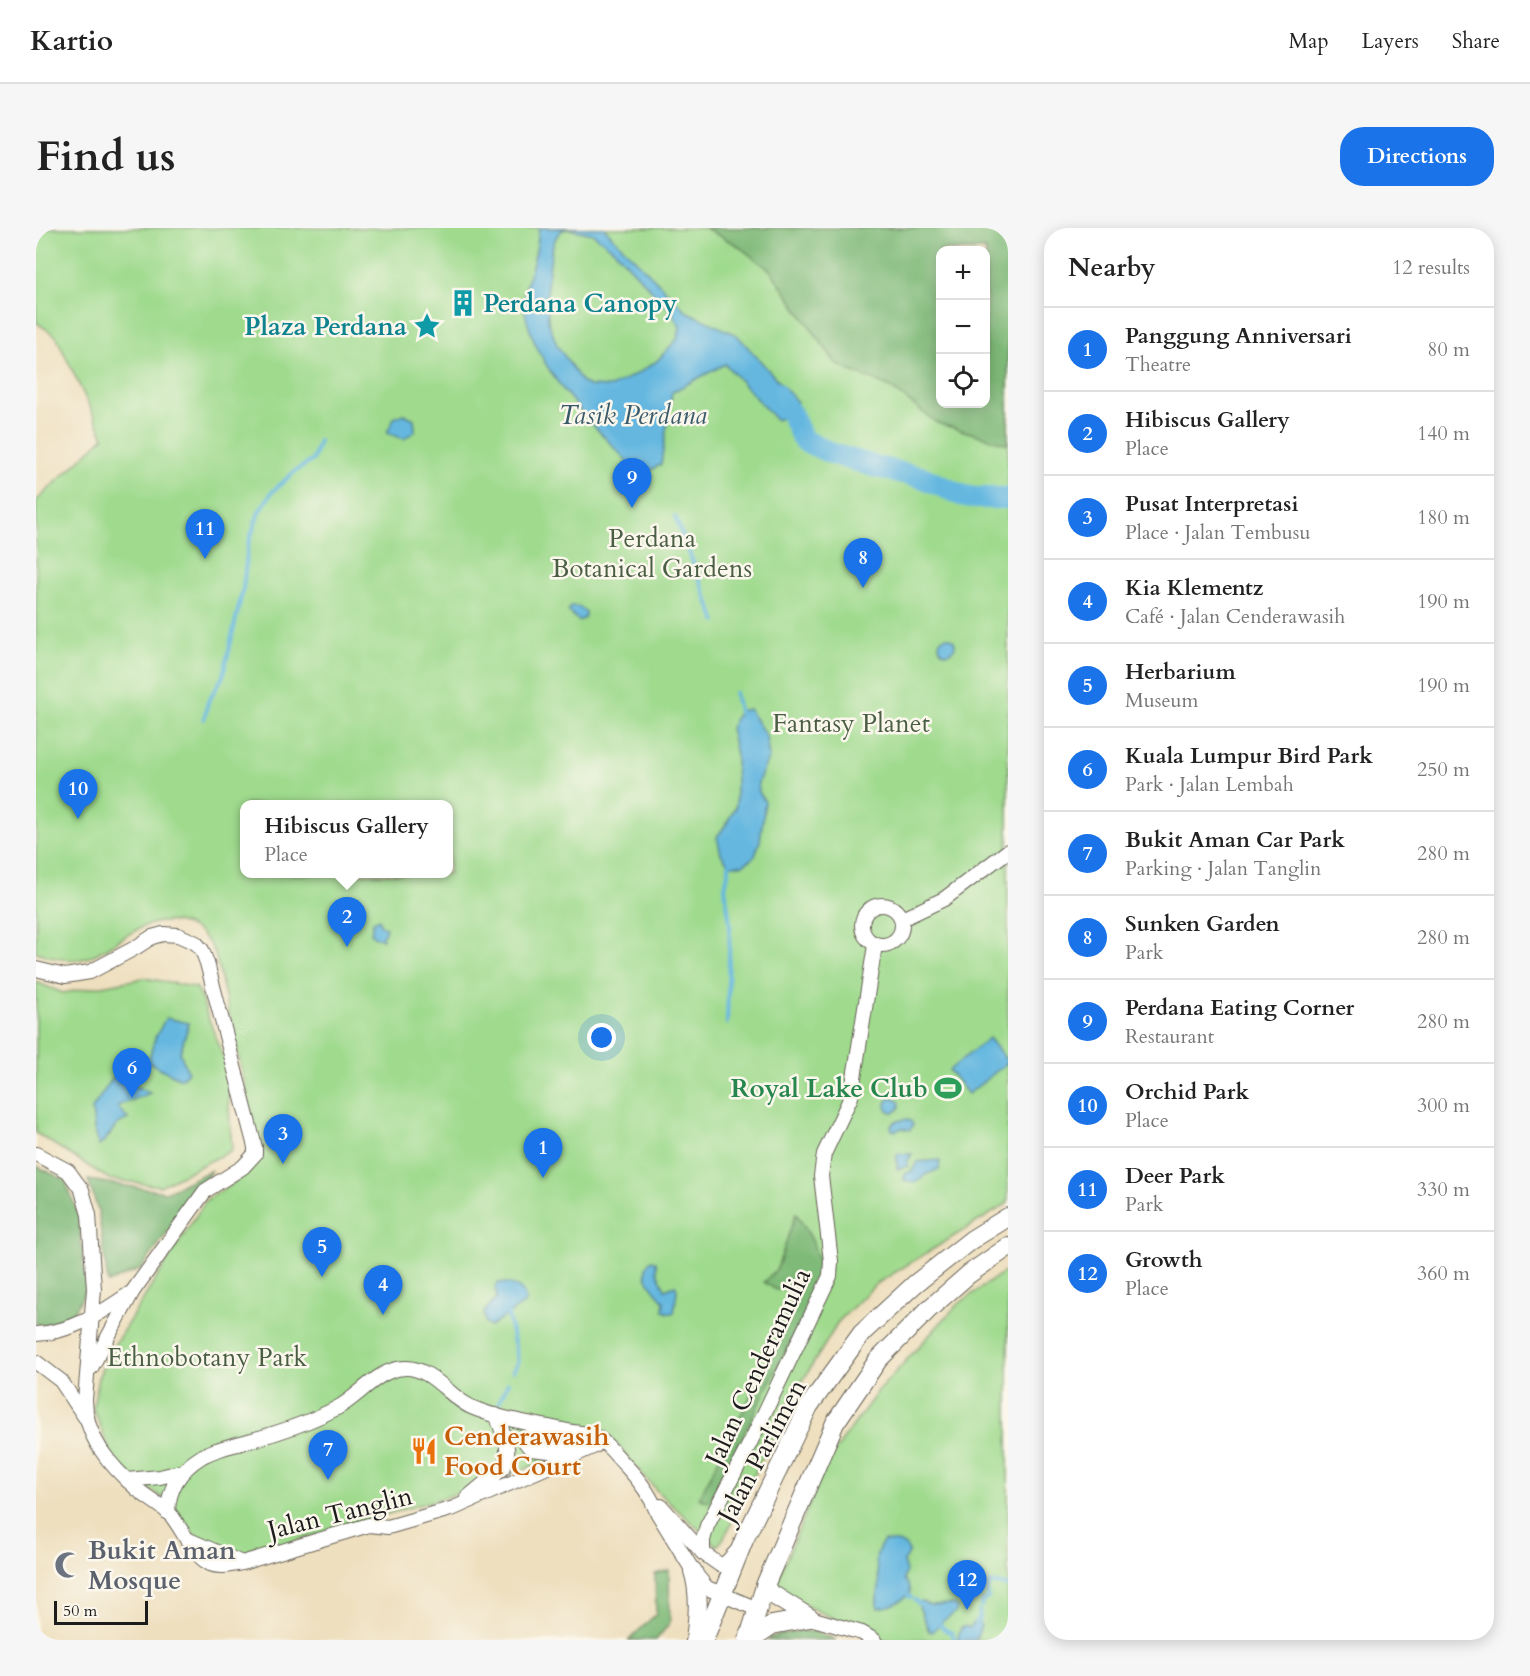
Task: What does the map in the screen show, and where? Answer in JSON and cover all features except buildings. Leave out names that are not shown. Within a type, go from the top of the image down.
[{"type":"street","points":[[902,920],[944,899],[1008,851]]},
{"type":"street","points":[[876,906],[888,906],[899,913],[902,920],[903,928],[899,937],[884,946],[875,945],[866,938],[861,928],[866,912],[876,906]]},
{"type":"street","points":[[36,969],[65,976],[90,972],[152,937],[163,934],[177,935],[196,943],[202,950],[207,963],[255,1147],[255,1154],[243,1167],[205,1191],[133,1291],[87,1376]]},
{"type":"street","name":"Jalan Cenderamulia","points":[[703,1553],[703,1540],[707,1526],[750,1443],[830,1276],[831,1261],[821,1176],[824,1154],[850,1096],[875,945]]},
{"type":"street","name":"Jalan Tanglin","points":[[36,1154],[68,1171],[82,1190],[89,1215],[94,1289],[85,1417],[104,1456],[127,1480],[168,1513],[189,1540],[196,1554],[210,1564],[224,1566],[242,1563],[369,1525],[388,1527],[454,1508],[601,1446]]},
{"type":"street","name":"Jalan Parlimen","points":[[704,1640],[744,1540],[809,1406],[862,1333],[915,1284],[971,1240],[1008,1217]]},
{"type":"street","name":"Jalan Parlimen","points":[[749,1640],[765,1586],[835,1423],[878,1360],[929,1309],[969,1274],[1008,1247]]},
{"type":"street","points":[[36,1334],[58,1331],[92,1318],[133,1291]]},
{"type":"street","points":[[36,1362],[61,1381],[85,1417]]},
{"type":"street","points":[[168,1513],[171,1491],[184,1471],[202,1456],[284,1431],[323,1415],[339,1407],[392,1370],[406,1368],[421,1370],[470,1407],[495,1415],[597,1437],[601,1446],[632,1472],[654,1503],[657,1512],[693,1571],[707,1588],[757,1609]]},
{"type":"street","name":"Jalan Tanglin","points":[[454,1508],[503,1468],[506,1462],[508,1447],[495,1415]]},
{"type":"street","points":[[547,1426],[534,1431],[528,1437],[526,1443],[531,1449],[549,1451],[601,1446]]},
{"type":"street","points":[[127,1480],[160,1477],[184,1471]]},
{"type":"street","points":[[654,1503],[662,1507],[703,1553],[720,1565],[726,1563],[735,1554],[744,1540]]},
{"type":"street","points":[[681,1528],[692,1530],[707,1526]]},
{"type":"street","points":[[693,1571],[698,1620],[695,1640]]},
{"type":"street","points":[[765,1586],[770,1593],[810,1618],[862,1633],[873,1640]]},
{"type":"street","points":[[749,1640],[772,1625],[810,1618]]},
{"type":"green space","name":"Perdana Botanical Gardens","points":[[36,228],[1008,228],[1008,1203],[876,1284],[839,1321],[788,1405],[724,1538],[717,1546],[659,1493],[617,1445],[601,1434],[536,1465],[449,1496],[243,1556],[192,1534],[171,1504],[131,1476],[113,1459],[93,1408],[98,1378],[109,1353],[206,1200],[242,1178],[261,1155],[216,957],[198,931],[180,923],[159,922],[140,928],[86,958],[68,960],[36,952],[36,501],[104,437],[56,336],[36,322]]},
{"type":"green space","points":[[705,228],[1008,228],[1008,444],[937,423],[891,388],[837,365],[770,270],[735,244]]},
{"type":"green space","points":[[145,978],[197,988],[226,1064],[232,1150],[160,1186],[109,1179],[36,1133],[36,982],[63,993]]},
{"type":"green space","points":[[36,1166],[65,1180],[78,1214],[86,1289],[73,1314],[44,1325],[36,1324]]},
{"type":"green space","points":[[212,1170],[141,1269],[108,1283],[98,1210],[88,1180],[166,1192]]},
{"type":"green space","points":[[796,1213],[812,1240],[823,1278],[709,1502],[699,1498],[771,1356],[794,1287],[776,1290],[764,1282],[777,1269]]},
{"type":"green space","points":[[1008,1269],[1008,1640],[881,1640],[780,1594],[777,1581],[827,1462],[878,1391],[957,1305]]},
{"type":"green space","points":[[669,1570],[670,1623],[656,1640],[629,1640],[656,1614],[655,1574]]},
{"type":"green space","points":[[799,1631],[816,1632],[836,1640],[768,1640],[771,1637]]},
{"type":"water","name":"Tasik Perdana","points":[[539,228],[604,228],[687,312],[737,335],[797,402],[792,415],[776,420],[725,364],[672,392],[661,464],[641,476],[569,397],[539,352],[529,328],[524,300]],"holes":[[[569,229],[593,234],[614,250],[671,311],[680,327],[678,338],[657,361],[611,387],[589,386],[582,382],[557,345],[548,321],[547,285],[556,237],[562,230]]]},
{"type":"water","points":[[404,414],[414,419],[415,431],[404,439],[387,433],[394,418]]},
{"type":"water","points":[[571,606],[580,607],[586,613],[585,618],[579,621],[568,611]]},
{"type":"water","points":[[947,637],[955,645],[947,653],[939,645]]},
{"type":"water","points":[[749,709],[766,736],[769,757],[758,782],[759,792],[765,802],[760,841],[755,856],[743,865],[729,865],[721,854],[717,837],[736,806],[736,754],[730,728],[739,711]]},
{"type":"water","points":[[379,919],[380,924],[386,928],[382,935],[383,939],[376,938],[371,933],[373,922]]},
{"type":"water","points":[[166,1018],[189,1023],[180,1053],[188,1072],[181,1079],[148,1062],[155,1038]]},
{"type":"water","points":[[989,1038],[1008,1062],[968,1094],[949,1070]]},
{"type":"water","points":[[114,1076],[150,1093],[117,1106],[128,1119],[118,1124],[99,1146],[92,1109]]},
{"type":"water","points":[[893,1098],[898,1100],[900,1105],[898,1110],[893,1112],[888,1110],[886,1105],[888,1100]]},
{"type":"water","points":[[905,1119],[911,1121],[913,1125],[910,1130],[902,1128],[892,1130],[891,1126],[895,1122]]},
{"type":"water","points":[[897,1154],[912,1154],[907,1162],[909,1166],[897,1169]]},
{"type":"water","points":[[940,1160],[939,1169],[915,1183],[904,1180],[905,1174],[912,1171],[917,1162]]},
{"type":"water","points":[[651,1260],[656,1262],[657,1272],[665,1289],[675,1285],[677,1290],[674,1313],[663,1310],[664,1301],[648,1282],[646,1271]]},
{"type":"water","points":[[498,1283],[518,1287],[524,1294],[525,1303],[490,1327],[485,1322],[484,1312],[497,1298],[495,1288]]},
{"type":"water","points":[[884,1541],[902,1544],[907,1548],[909,1552],[903,1562],[906,1571],[904,1580],[910,1592],[896,1603],[878,1608],[879,1584],[876,1557]]},
{"type":"water","points":[[922,1601],[929,1605],[954,1604],[957,1607],[956,1612],[940,1623],[933,1632],[929,1631],[918,1603]]},
{"type":"water","points":[[976,1621],[981,1626],[976,1640],[957,1640],[961,1628],[965,1626],[969,1628]]},
{"type":"waterway","points":[[774,392],[792,415],[803,440],[833,454],[924,478],[961,495],[974,498],[1008,498]]},
{"type":"waterway","points":[[204,719],[208,702],[223,676],[243,588],[248,545],[259,512],[273,491],[294,472],[313,460],[319,441]]},
{"type":"waterway","points":[[675,517],[716,621]]},
{"type":"waterway","points":[[735,693],[740,715]]},
{"type":"waterway","points":[[727,1023],[730,924],[725,888],[730,862]]},
{"type":"waterway","points":[[508,1315],[518,1361],[513,1371]]},
{"type":"waterway","points":[[499,1402],[508,1383]]},
{"type":"waterway","points":[[981,1607],[983,1601],[988,1598],[987,1591],[990,1583],[1008,1586]]},
{"type":"waterway","points":[[915,1600],[922,1606]]},
{"type":"waterway","points":[[976,1624],[980,1617],[979,1611]]},
{"type":"waterway","points":[[936,1619],[944,1629],[952,1633],[955,1640]]},
{"type":"place","name":"Perdana Canopy","points":[[463,303]]},
{"type":"place","name":"Plaza Perdana","points":[[427,326]]},
{"type":"place","name":"Perdana Eating Corner","points":[[632,508]]},
{"type":"place","name":"Deer Park","points":[[205,559]]},
{"type":"place","name":"Sunken Garden","points":[[863,588]]},
{"type":"place","name":"Orchid Park","points":[[78,819]]},
{"type":"place","name":"Hibiscus Gallery","points":[[347,947]]},
{"type":"place","name":"Royal Lake Club","points":[[948,1088]]},
{"type":"place","name":"Kuala Lumpur Bird Park","points":[[132,1098]]},
{"type":"place","name":"Pusat Interpretasi","points":[[283,1164]]},
{"type":"place","name":"Panggung Anniversari","points":[[543,1178]]},
{"type":"place","name":"Herbarium","points":[[322,1277]]},
{"type":"place","name":"Kia Klementz","points":[[383,1315]]},
{"type":"place","name":"Cenderawasih Food Court","points":[[424,1451]]},
{"type":"place","name":"Bukit Aman Car Park","points":[[328,1480]]},
{"type":"place","name":"Bukit Aman Mosque","points":[[68,1565]]},
{"type":"place","name":"Growth","points":[[967,1610]]},
{"type":"park label","name":"Fantasy Planet","points":[[851,723]]},
{"type":"park label","name":"Ethnobotany Park","points":[[207,1357]]}]
